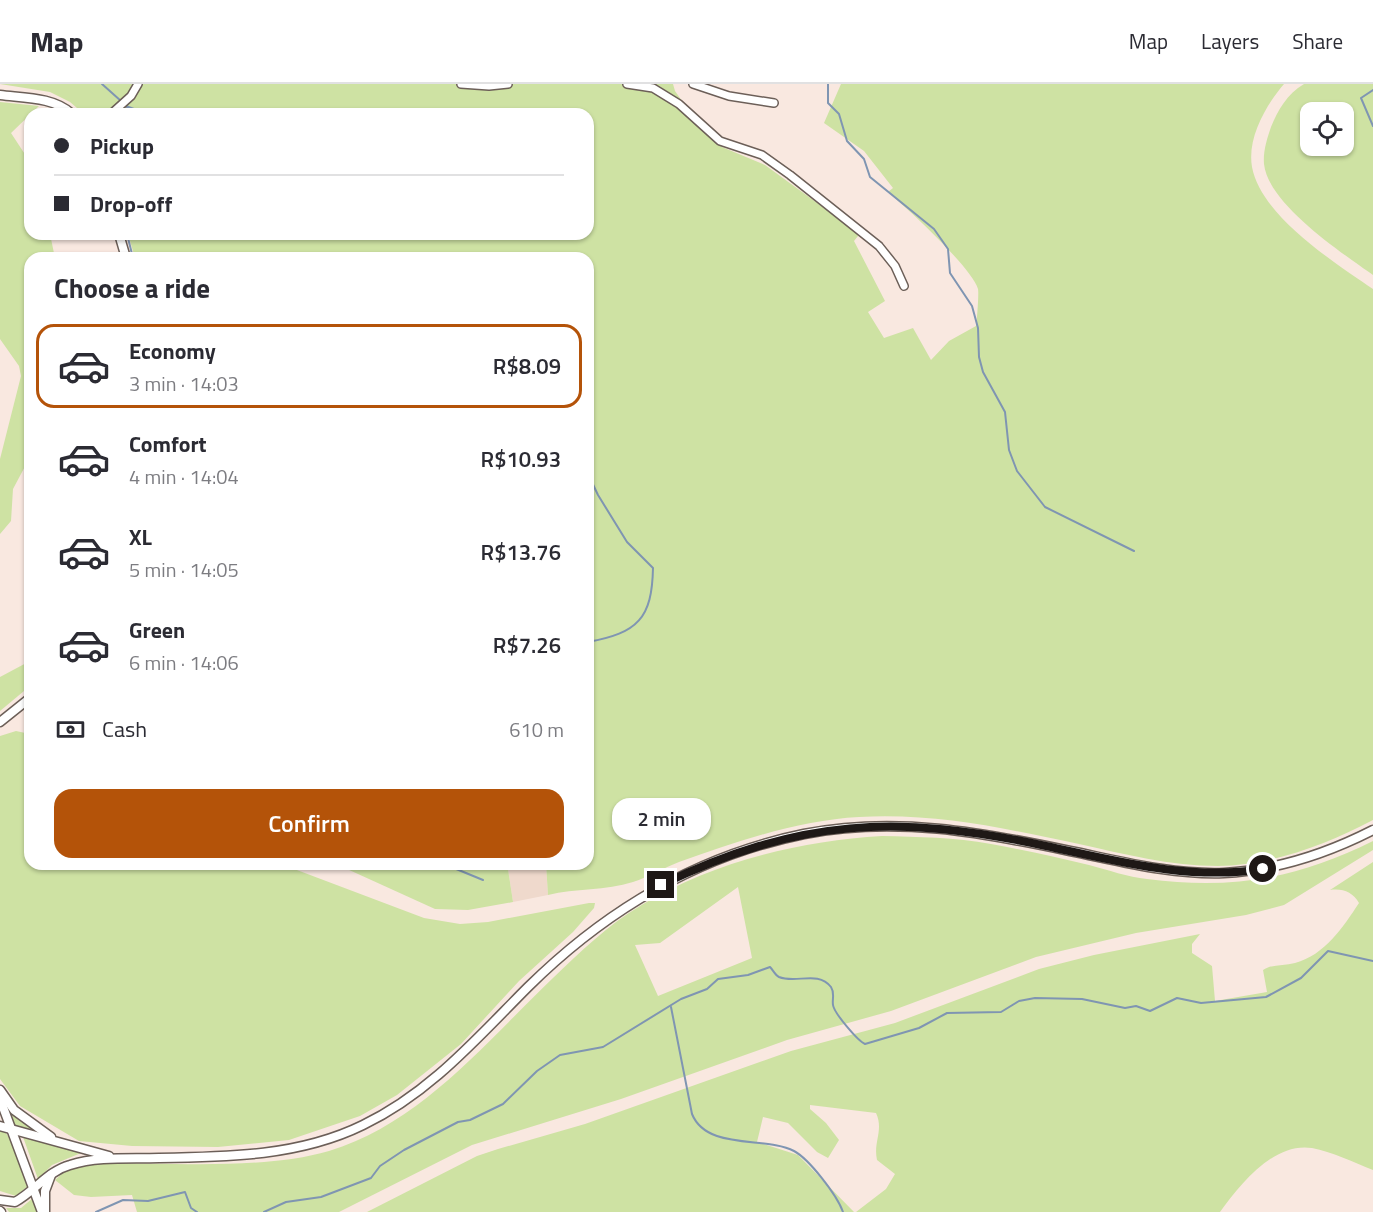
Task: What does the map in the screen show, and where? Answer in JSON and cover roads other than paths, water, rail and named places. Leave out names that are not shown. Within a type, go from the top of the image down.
[{"type":"main road","points":[[0,95],[50,102],[65,108]]},
{"type":"main road","points":[[0,722],[24,703]]},
{"type":"main road","points":[[0,1200],[15,1202],[52,1173],[74,1164],[121,1158],[284,1151],[316,1143],[364,1125],[386,1112],[452,1064],[558,958],[614,913],[661,885],[718,858],[783,839],[878,825],[945,828],[989,834],[1136,864],[1220,873],[1276,867],[1312,857],[1373,830]]},
{"type":"main road","points":[[0,1090],[20,1115],[64,1145]]},
{"type":"main road","points":[[0,1099],[33,1189],[44,1212]]},
{"type":"main road","points":[[0,1126],[64,1145],[121,1158]]},
{"type":"main road","points":[[44,1212],[45,1191],[52,1173]]},
{"type":"street","points":[[118,108],[138,84]]},
{"type":"street","points":[[461,84],[489,86],[508,84]]},
{"type":"street","points":[[627,84],[653,88],[680,104],[720,141],[762,154],[879,246],[895,266],[904,286]]},
{"type":"street","points":[[693,84],[729,96],[774,103]]},
{"type":"waterway","points":[[102,84],[121,101]]},
{"type":"waterway","points":[[828,84],[828,103],[839,114],[847,141],[864,159],[870,177],[934,229],[948,249],[950,273],[972,306],[978,328],[979,357],[983,372],[1005,412],[1009,450],[1017,471],[1045,507],[1134,551]]},
{"type":"waterway","points":[[1373,90],[1361,98],[1373,126]]},
{"type":"waterway","points":[[126,106],[131,108]]},
{"type":"waterway","points":[[128,240],[132,252]]},
{"type":"waterway","points":[[594,487],[627,542],[653,568],[649,599],[639,620],[619,634],[594,641]]},
{"type":"waterway","points":[[459,870],[483,880]]},
{"type":"waterway","points":[[264,1212],[286,1202],[321,1197],[371,1178],[380,1166],[404,1150],[458,1122],[470,1120],[503,1104],[537,1071],[560,1055],[603,1047],[681,999],[707,989],[718,979],[748,975],[770,967],[775,974],[786,979],[813,978],[826,982],[832,989],[833,1005],[837,1014],[865,1044],[919,1028],[947,1013],[1001,1012],[1019,1001],[1035,998],[1082,999],[1125,1008],[1136,1006],[1150,1011],[1177,998],[1201,1003],[1266,997],[1301,978],[1328,951],[1373,961]]},
{"type":"waterway","points":[[671,1007],[692,1114],[700,1126],[723,1138],[768,1144],[794,1151],[822,1178],[843,1212]]},
{"type":"waterway","points":[[96,1212],[123,1200],[148,1201],[185,1192],[191,1208],[197,1212]]}]
